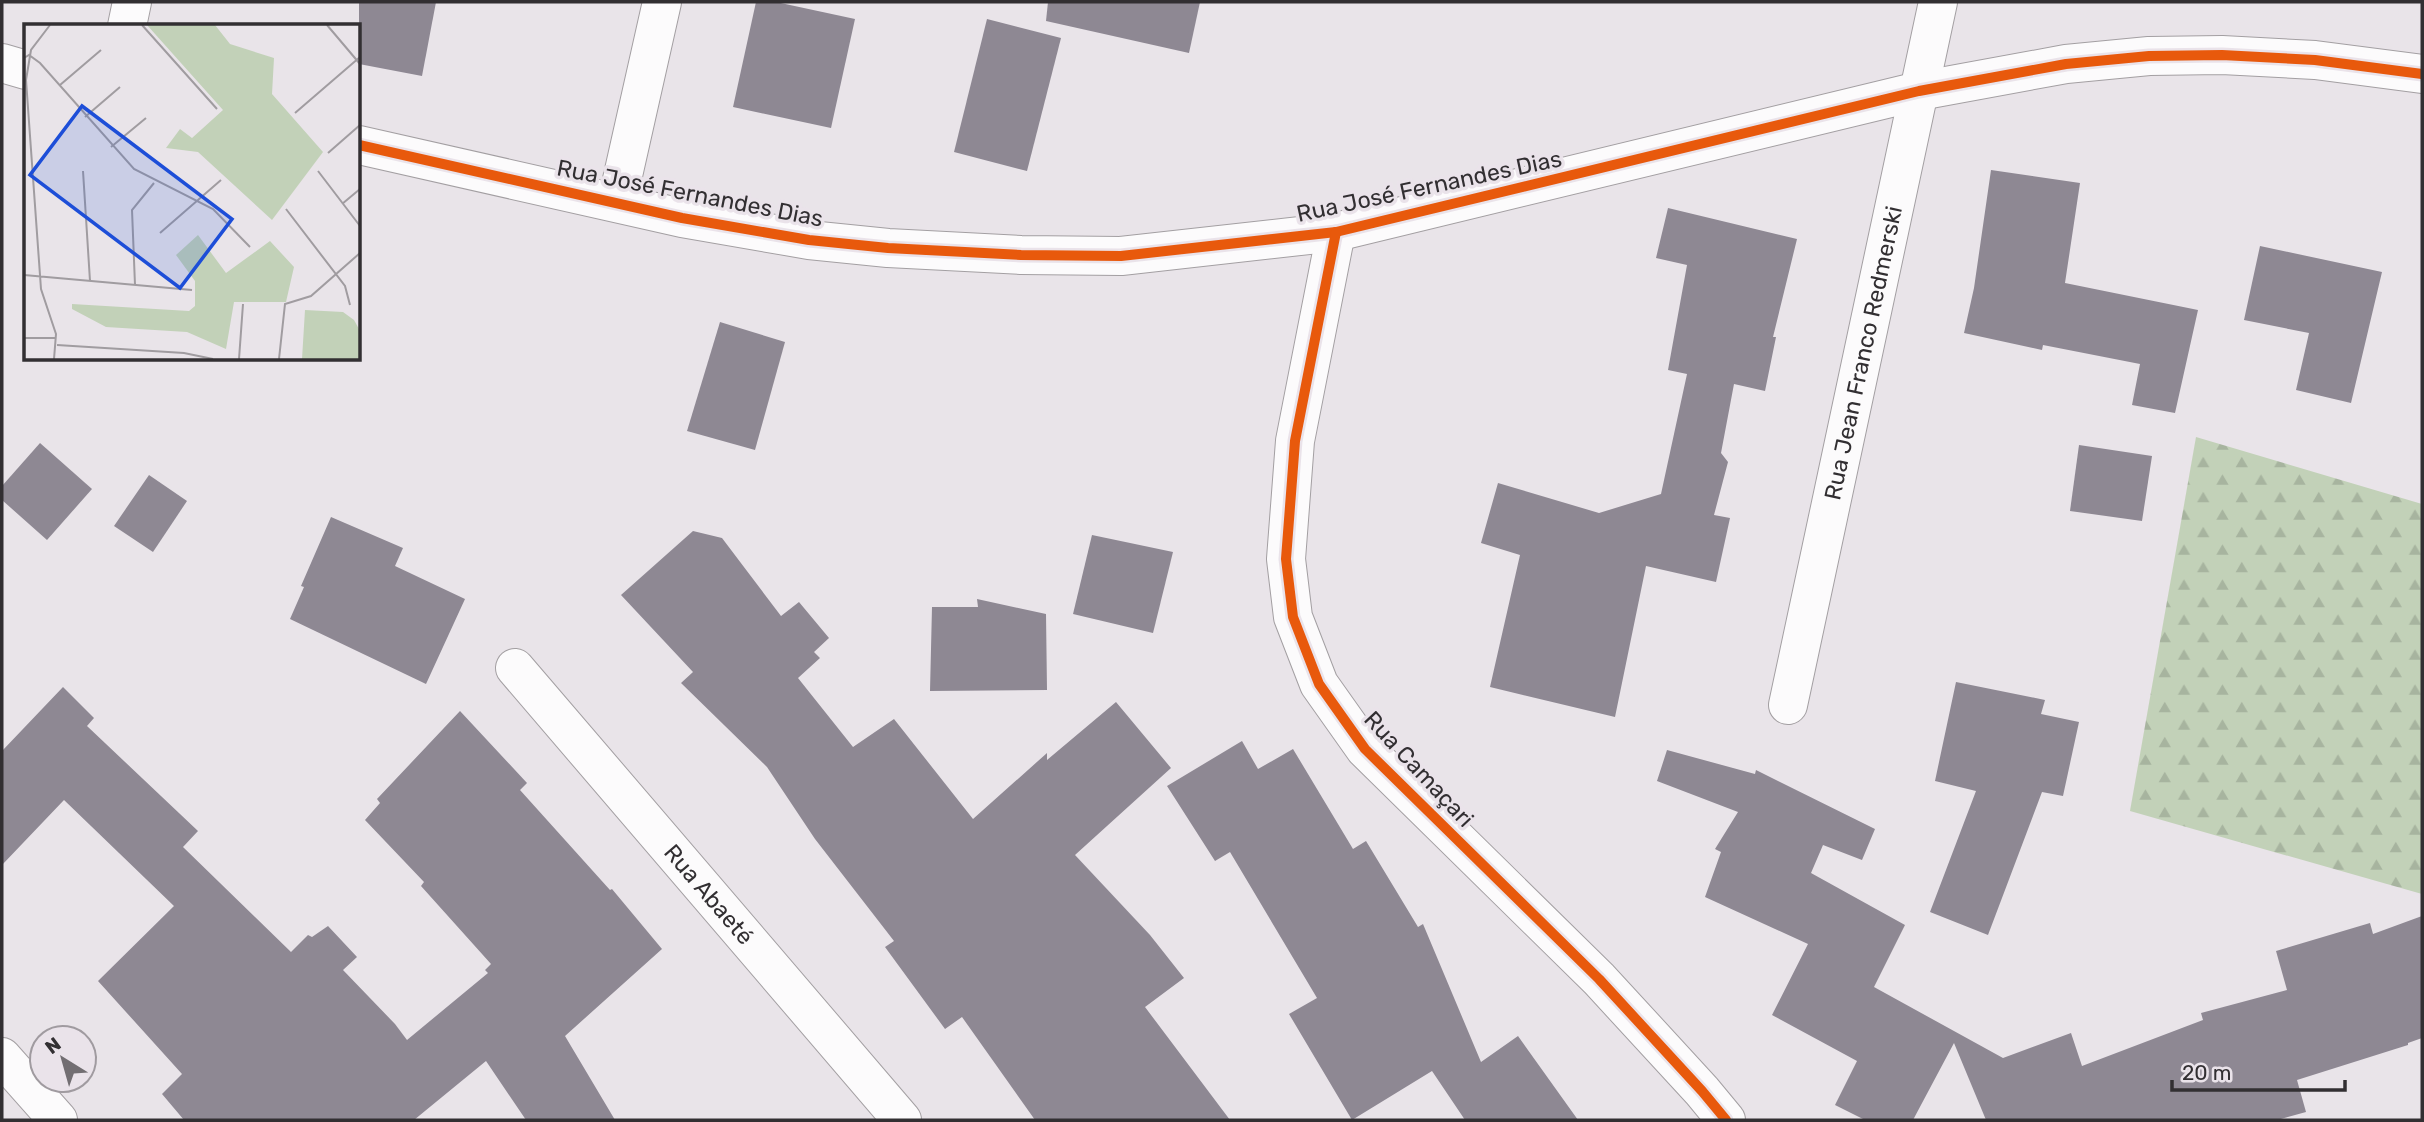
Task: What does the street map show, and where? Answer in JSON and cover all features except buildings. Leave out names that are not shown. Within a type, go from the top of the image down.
[{"type":"street","points":[[127,24],[132,2]]},
{"type":"street","points":[[617,202],[662,2]]},
{"type":"street","name":"Rua Jean Franco Redmerski","points":[[1788,705],[1938,2]]},
{"type":"street","name":"Rua José Fernandes Dias","points":[[360,145],[731,228],[808,240],[1008,255],[1121,256],[1336,232],[1919,92],[2066,64],[2150,56],[2222,55],[2315,60],[2422,74]]},
{"type":"street","points":[[2,63],[24,68]]},
{"type":"street","name":"Rua Camaçari","points":[[1336,232],[1295,441],[1286,559],[1293,617],[1319,684],[1365,749],[1599,979],[1726,1120]]},
{"type":"street","name":"Rua Abaeté","points":[[515,668],[902,1120]]},
{"type":"street","points":[[2,1057],[58,1120]]},
{"type":"green space","points":[[2196,437],[2422,504],[2422,894],[2130,811]]},
{"type":"cycle path","points":[[360,145],[682,218],[809,240],[888,248],[1021,255],[1121,256],[1336,232],[1919,91],[2066,64],[2149,56],[2222,55],[2315,60],[2422,74]]},
{"type":"cycle path","points":[[1336,232],[1295,441],[1286,559],[1293,617],[1319,684],[1365,749],[1599,979],[1726,1120]]}]
